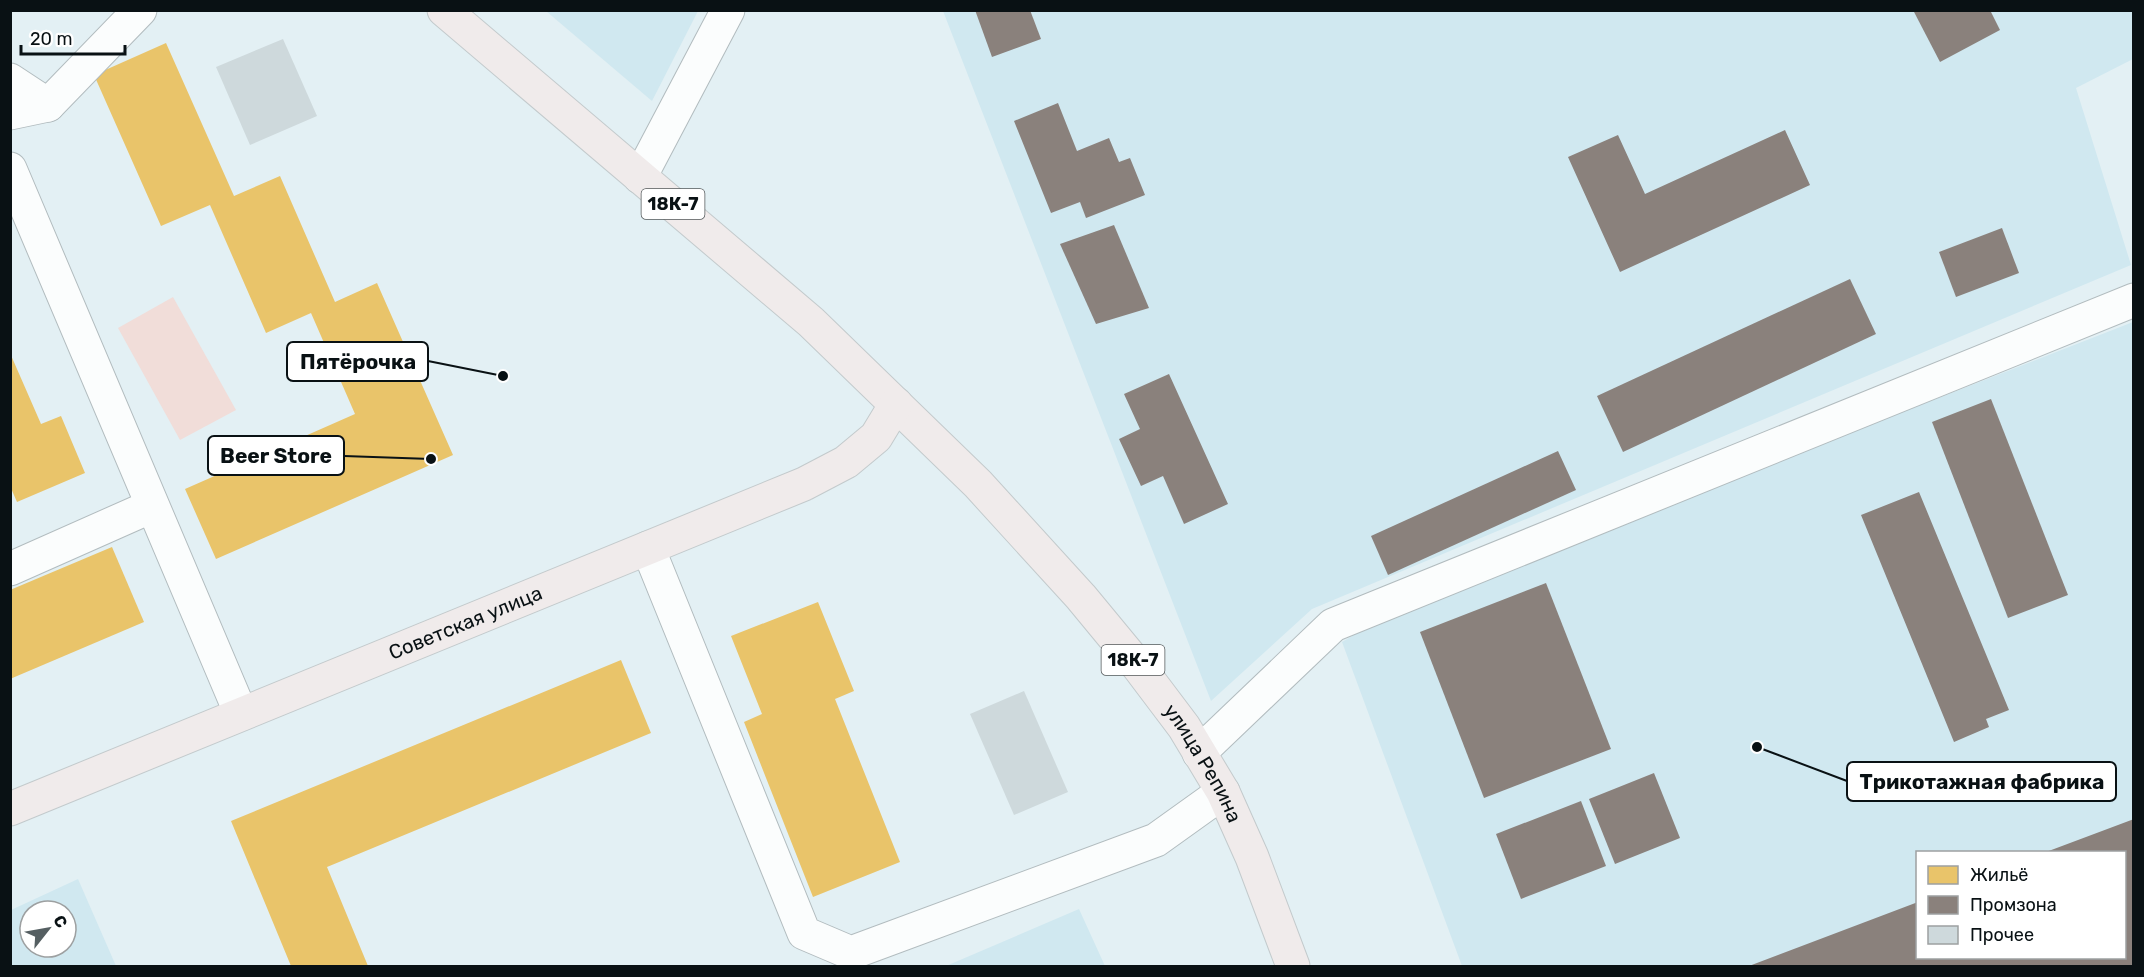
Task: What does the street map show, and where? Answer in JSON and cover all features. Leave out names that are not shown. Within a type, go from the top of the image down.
[{"type":"main road","name":"18К-7","points":[[444,10],[811,322],[896,404]]},
{"type":"main road","name":"Советская улица","points":[[10,809],[804,484],[846,462],[876,437],[896,404]]},
{"type":"main road","name":"улица Репина","points":[[896,404],[978,484],[1081,597],[1138,666],[1184,728],[1223,792],[1252,857],[1293,966]]},
{"type":"street","points":[[10,113],[48,105],[140,10]]},
{"type":"street","points":[[640,177],[728,10]]},
{"type":"street","points":[[10,80],[48,105]]},
{"type":"street","points":[[10,169],[241,714]]},
{"type":"street","points":[[1199,753],[1334,625],[2133,300]]},
{"type":"street","points":[[10,569],[152,506]]},
{"type":"street","points":[[648,548],[804,933],[851,953],[1156,840],[1223,792]]},
{"type":"shaded area","points":[[546,11],[698,11],[652,101]]},
{"type":"shaded area","points":[[943,11],[2133,11],[2133,59],[2076,88],[2131,265],[1312,609],[1211,701]]},
{"type":"shaded area","points":[[173,297],[236,410],[180,440],[118,328]]},
{"type":"shaded area","points":[[2133,322],[2133,966],[1462,966],[1342,642],[1400,608]]},
{"type":"shaded area","points":[[78,879],[116,966],[11,966],[11,910],[18,907],[18,959],[78,959],[78,899],[35,899]]},
{"type":"shaded area","points":[[1079,909],[1105,966],[946,966]]},
{"type":"building: Жильё","points":[[166,43],[234,196],[280,176],[335,302],[377,283],[453,455],[216,559],[185,489],[355,414],[311,313],[266,333],[210,205],[161,226],[94,75]]},
{"type":"building: Жильё","points":[[10,353],[41,424],[61,416],[85,473],[17,502],[10,486]]},
{"type":"building: Жильё","points":[[112,547],[144,622],[10,679],[10,590]]},
{"type":"building: Жильё","points":[[818,602],[854,691],[835,699],[900,862],[813,897],[744,722],[762,714],[731,636]]},
{"type":"building: Жильё","points":[[621,660],[651,733],[327,867],[368,966],[291,966],[231,821]]},
{"type":"building: Промзона","points":[[975,10],[1030,10],[1041,39],[992,57]]},
{"type":"building: Промзона","points":[[1913,10],[1990,10],[2000,30],[1940,62]]},
{"type":"building: Промзона","points":[[1058,103],[1077,151],[1109,138],[1119,162],[1130,158],[1145,195],[1086,218],[1080,202],[1051,213],[1014,121]]},
{"type":"building: Промзона","points":[[1785,130],[1810,185],[1620,272],[1568,157],[1618,135],[1645,194]]},
{"type":"building: Промзона","points":[[1114,225],[1149,308],[1096,324],[1060,244]]},
{"type":"building: Промзона","points":[[2002,228],[2019,273],[1956,297],[1939,252]]},
{"type":"building: Промзона","points":[[1850,279],[1876,334],[1623,452],[1597,396]]},
{"type":"building: Промзона","points":[[1169,374],[1228,504],[1184,524],[1163,476],[1141,486],[1119,439],[1140,429],[1124,394]]},
{"type":"building: Промзона","points":[[1991,399],[2068,595],[2008,618],[1932,422]]},
{"type":"building: Промзона","points":[[1558,451],[1576,490],[1388,575],[1371,536]]},
{"type":"building: Промзона","points":[[1919,492],[2009,710],[1986,719],[1989,727],[1954,742],[1861,515]]},
{"type":"building: Промзона","points":[[1546,583],[1611,749],[1484,798],[1420,632]]},
{"type":"building: Промзона","points":[[1654,773],[1680,838],[1615,864],[1589,799]]},
{"type":"building: Промзона","points":[[1581,801],[1606,866],[1521,899],[1496,834]]},
{"type":"building: Промзона","points":[[2134,819],[2134,966],[1749,966],[1916,903],[1916,959],[2126,959],[2126,851],[2049,851]]},
{"type":"building: Прочее","points":[[283,39],[317,116],[250,145],[216,67]]},
{"type":"building: Прочее","points":[[1024,691],[1068,792],[1014,815],[970,714]]},
{"type":"place","name":"Пятёрочка","points":[[503,376]]},
{"type":"place","name":"Beer Store","points":[[431,459]]},
{"type":"place","name":"Трикотажная фабрика","points":[[1757,747]]}]
